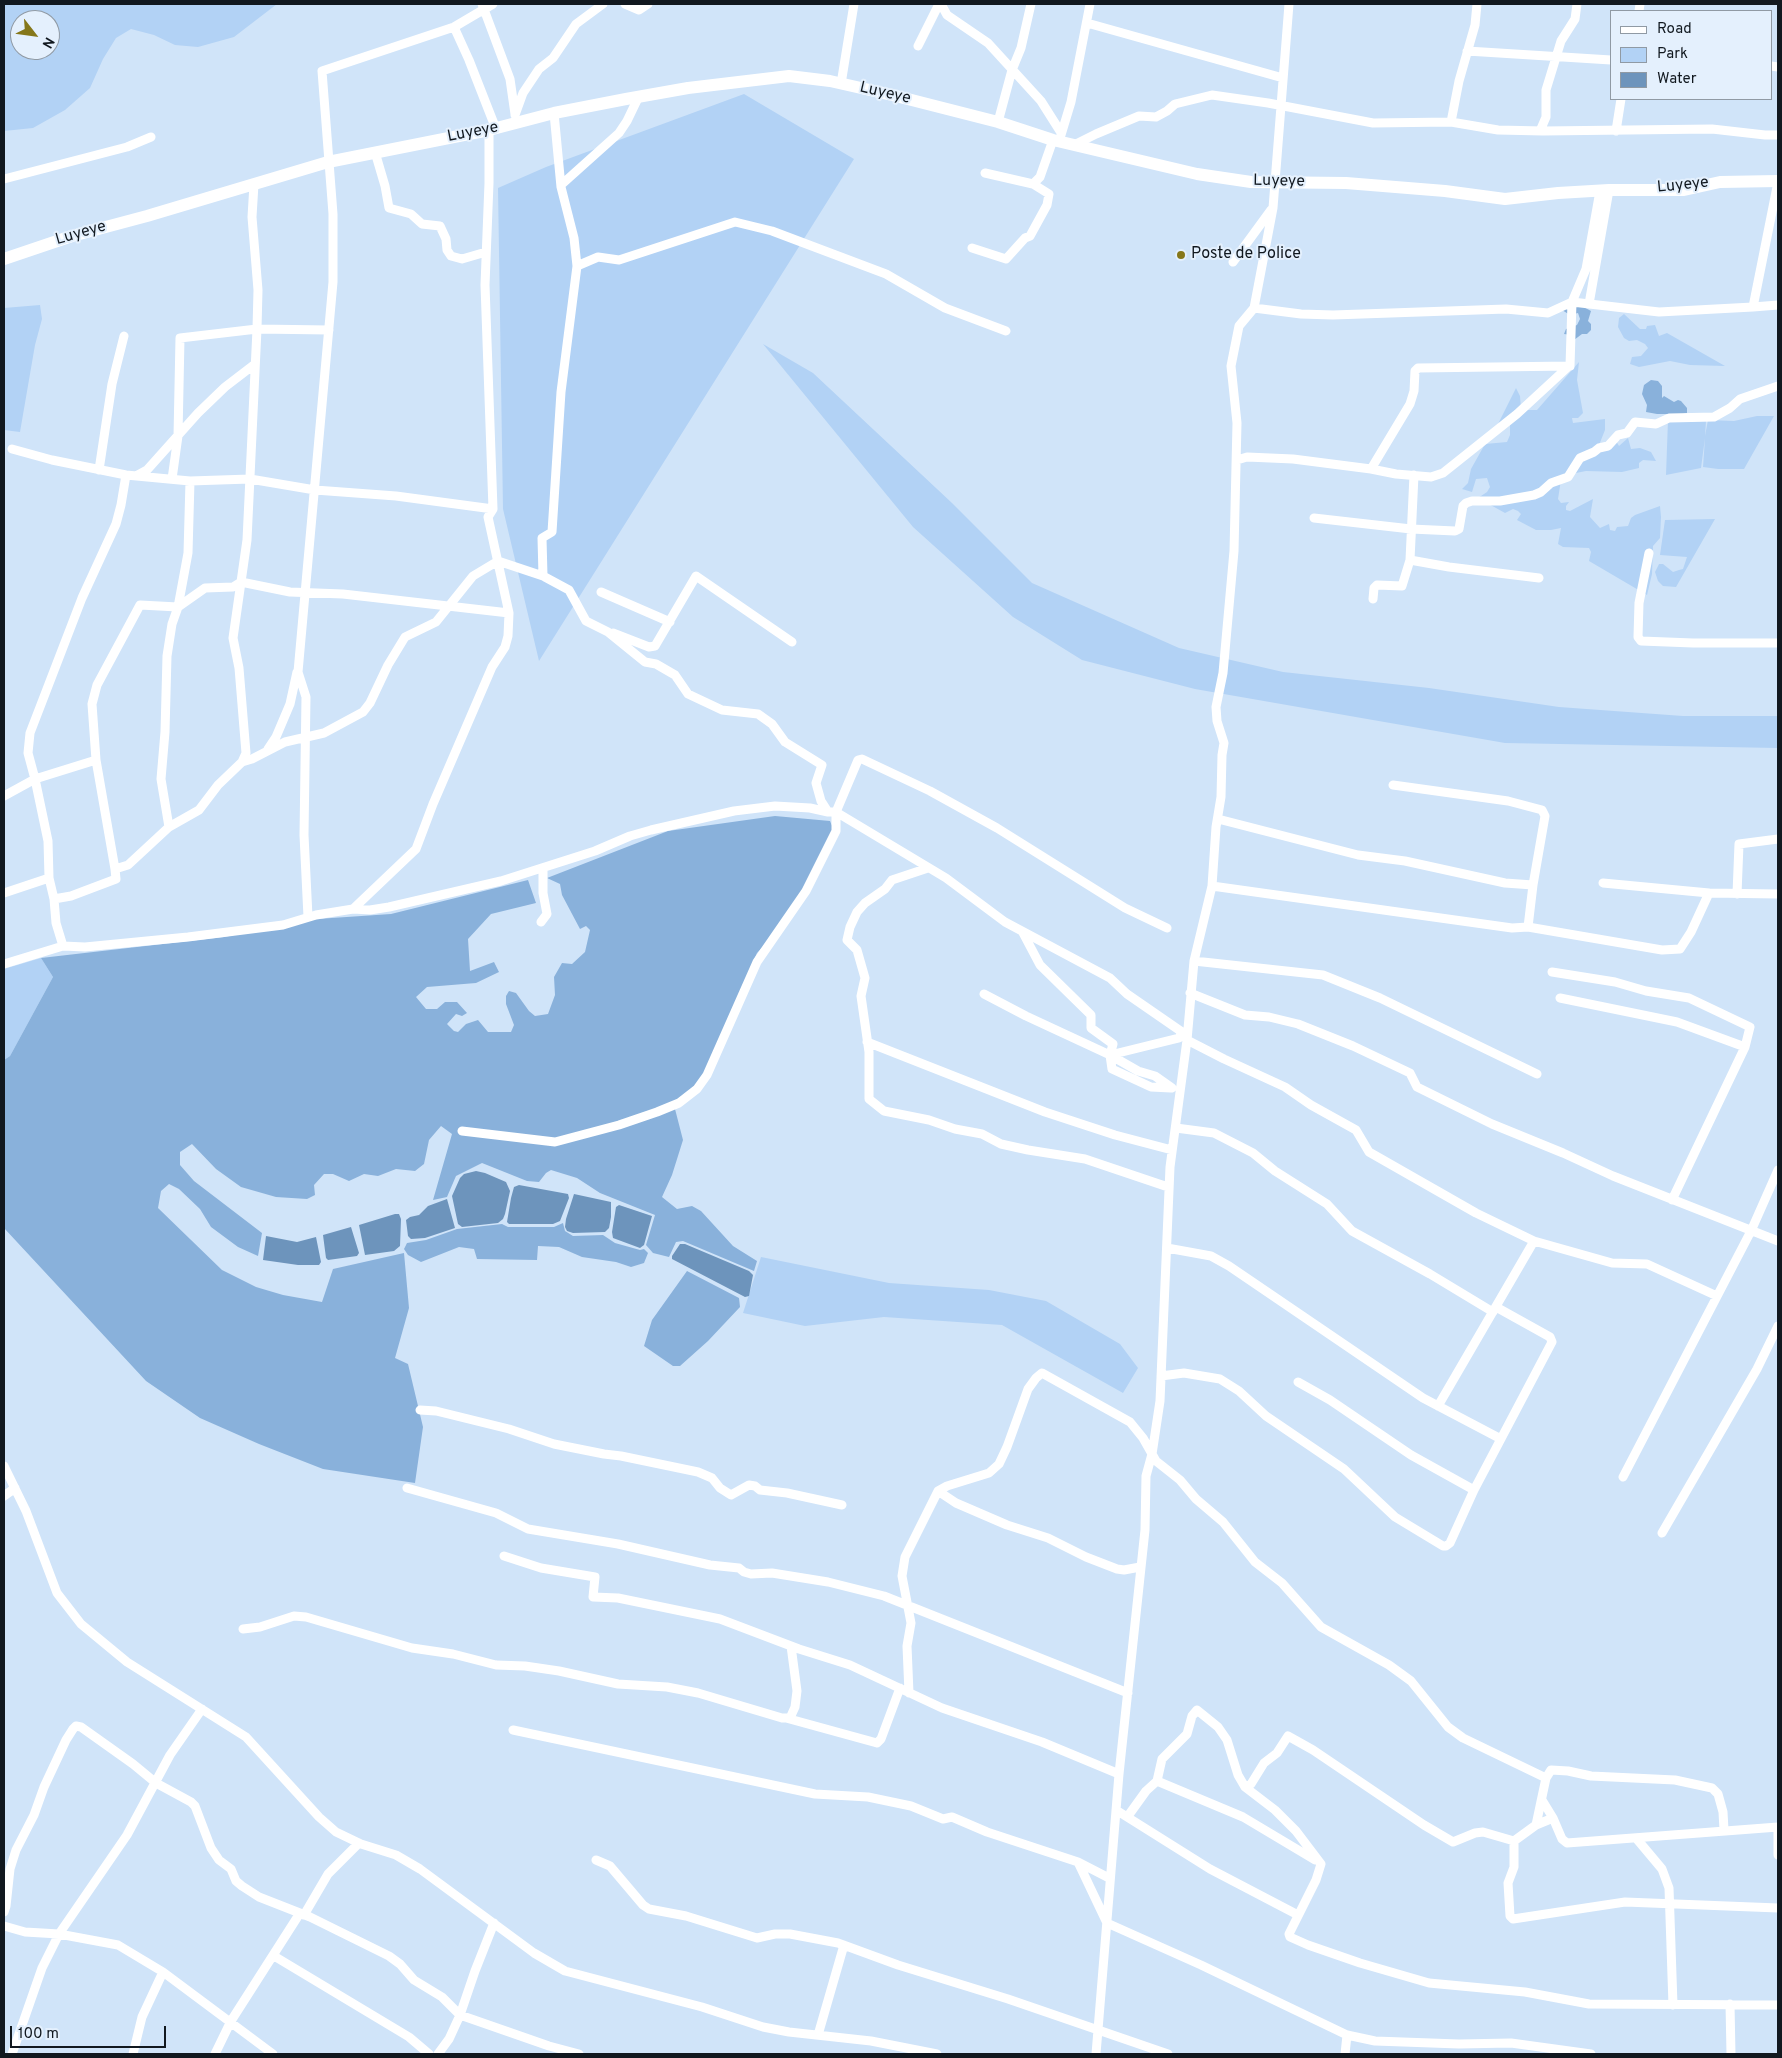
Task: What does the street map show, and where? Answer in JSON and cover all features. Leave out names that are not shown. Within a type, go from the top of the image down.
[{"type":"street","points":[[268,750],[276,737],[290,704],[298,672],[333,282],[333,214],[322,71],[454,27],[483,7],[493,4]]},
{"type":"street","points":[[515,119],[523,93],[539,69],[553,58],[576,24],[603,4]]},
{"type":"street","points":[[625,4],[640,10],[648,4]]},
{"type":"street","points":[[840,84],[854,4]]},
{"type":"street","points":[[918,46],[940,4],[947,15],[988,43],[1041,102],[1058,138]]},
{"type":"street","points":[[998,122],[1012,70],[1021,48],[1032,4]]},
{"type":"street","points":[[1033,184],[1040,177],[1058,138],[1071,102],[1090,4]]},
{"type":"street","points":[[1096,2054],[1109,1878],[1145,1530],[1146,1476],[1152,1454],[1160,1401],[1168,1187],[1188,1040],[1190,993],[1194,961],[1212,886],[1221,797],[1224,743],[1217,721],[1216,708],[1223,673],[1232,585],[1238,423],[1232,366],[1239,326],[1254,308],[1273,208],[1289,4]]},
{"type":"street","points":[[1451,122],[1467,51],[1475,25],[1477,4]]},
{"type":"street","points":[[1540,131],[1547,111],[1546,90],[1564,35],[1575,19],[1577,4]]},
{"type":"street","points":[[483,7],[510,79],[515,119]]},
{"type":"street","points":[[1087,23],[1282,78]]},
{"type":"street","points":[[353,909],[416,849],[433,804],[492,667],[505,647],[509,613],[488,516],[493,509],[485,285],[492,129],[469,60],[454,27]]},
{"type":"street","points":[[1467,51],[1610,60]]},
{"type":"street","name":"Luyeye","points":[[4,258],[72,236],[147,216],[328,162],[492,129],[515,119],[688,88],[789,76],[840,84],[998,122],[1058,138],[1074,145],[1197,174],[1251,182],[1346,183],[1445,191],[1505,200],[1558,193],[1604,190],[1684,190],[1720,182],[1778,181]]},
{"type":"street","points":[[1074,145],[1139,116],[1156,117],[1175,104],[1212,95],[1280,105],[1373,123],[1451,122],[1498,130],[1540,131],[1712,129],[1778,135]]},
{"type":"street","points":[[561,185],[619,132],[627,122],[639,96]]},
{"type":"street","points":[[1616,131],[1621,100]]},
{"type":"street","points":[[543,576],[542,538],[552,532],[561,392],[577,266],[574,238],[561,185],[554,113]]},
{"type":"street","points":[[4,179],[127,147],[151,137]]},
{"type":"street","points":[[375,152],[389,208],[411,214],[422,224],[440,226],[446,239],[447,250],[451,256],[462,259],[486,252]]},
{"type":"street","points":[[972,248],[1006,259],[1025,238],[1030,236],[1047,205],[1049,194],[1033,184],[985,172]]},
{"type":"street","points":[[1753,307],[1778,181]]},
{"type":"street","points":[[115,869],[128,865],[169,826],[199,810],[218,785],[242,762],[246,753],[238,668],[233,638],[247,540],[257,328],[258,290],[252,217],[254,184]]},
{"type":"street","points":[[1236,460],[1247,457],[1293,459],[1414,475],[1431,476],[1443,473],[1511,419],[1569,366],[1572,360],[1572,302],[1586,269],[1604,190]]},
{"type":"street","points":[[1590,304],[1604,190]]},
{"type":"street","points":[[1233,262],[1273,208]]},
{"type":"street","points":[[577,266],[598,257],[619,260],[735,222],[772,231],[886,274],[945,308],[1006,331]]},
{"type":"street","points":[[1254,308],[1301,314],[1333,315],[1506,309],[1548,313],[1572,302],[1659,312],[1778,305]]},
{"type":"street","points":[[172,479],[178,436],[180,338],[257,328],[329,330]]},
{"type":"street","points":[[99,470],[112,384],[124,336]]},
{"type":"street","points":[[130,476],[147,470],[198,413],[255,364]]},
{"type":"street","points":[[1371,469],[1410,404],[1414,392],[1415,371],[1418,368],[1569,366]]},
{"type":"street","points":[[1314,518],[1455,531],[1459,529],[1462,506],[1466,503],[1472,501],[1500,501],[1534,495],[1551,483],[1568,477],[1580,458],[1608,446],[1618,435],[1627,433],[1635,422],[1656,424],[1669,418],[1714,416],[1730,408],[1740,399],[1778,386]]},
{"type":"street","points":[[12,449],[52,460],[130,476],[190,481],[250,479],[315,490],[396,496],[493,509]]},
{"type":"street","points":[[1373,599],[1374,588],[1377,585],[1402,586],[1410,560],[1414,475]]},
{"type":"street","points":[[64,946],[56,923],[54,900],[49,878],[48,841],[36,779],[28,752],[30,733],[82,598],[116,524],[130,476]]},
{"type":"street","points":[[169,826],[161,779],[165,732],[167,656],[188,553],[190,481]]},
{"type":"street","points":[[1649,553],[1639,603],[1638,637],[1641,641],[1693,643],[1778,642]]},
{"type":"street","points":[[1410,560],[1449,567],[1539,578]]},
{"type":"street","points":[[242,762],[285,742],[329,731],[366,709],[388,665],[406,637],[436,622],[473,576],[498,561],[543,576],[569,590],[578,605],[583,619],[608,632],[653,648],[658,644],[695,577],[792,642]]},
{"type":"street","points":[[54,900],[116,880],[96,760],[92,704],[97,684],[140,605],[178,607],[205,588],[233,587],[241,582],[290,592],[448,605],[509,613]]},
{"type":"street","points":[[601,592],[670,622]]},
{"type":"street","points":[[608,632],[646,662],[656,664],[675,675],[691,697],[722,710],[758,714],[772,724],[785,742],[822,765],[816,783],[822,802],[832,812],[928,868],[973,897],[1005,922],[1110,978],[1127,994],[1182,1032],[1188,1040],[1224,1060],[1285,1087],[1311,1105],[1356,1130],[1369,1152],[1476,1213],[1534,1241],[1612,1263],[1647,1264],[1717,1296]]},
{"type":"street","points":[[298,672],[306,697],[304,835],[308,918]]},
{"type":"street","points":[[462,1131],[556,1142],[619,1125],[679,1104],[697,1089],[707,1075],[757,962],[806,891],[825,856],[836,831],[832,812],[858,760],[862,758],[930,791],[979,818],[1125,908],[1167,928]]},
{"type":"street","points":[[4,796],[36,779],[96,760]]},
{"type":"street","points":[[1393,785],[1508,801],[1542,810],[1545,816],[1528,927]]},
{"type":"street","points":[[4,964],[64,946],[85,947],[188,937],[283,925],[353,909],[370,910],[389,907],[502,881],[644,832],[734,811],[775,806],[810,808],[832,812]]},
{"type":"street","points":[[1218,819],[1358,855],[1405,861],[1505,883],[1534,885]]},
{"type":"street","points":[[1737,894],[1739,844],[1778,839]]},
{"type":"street","points":[[541,922],[547,914],[543,893],[543,868]]},
{"type":"street","points":[[928,868],[892,880],[885,889],[865,903],[857,912],[850,927],[847,940],[857,950],[865,978],[861,996],[867,1042],[869,1099],[884,1112],[929,1120],[955,1129],[982,1134],[1001,1144],[1085,1158],[1168,1187]]},
{"type":"street","points":[[4,893],[49,878]]},
{"type":"street","points":[[1603,883],[1709,894],[1778,894]]},
{"type":"street","points":[[1212,886],[1502,927],[1528,927],[1662,950],[1680,949],[1691,932],[1709,894]]},
{"type":"street","points":[[1022,931],[1040,965],[1091,1015],[1091,1028],[1113,1044],[1110,1055]]},
{"type":"street","points":[[1194,961],[1323,975],[1380,998],[1537,1074]]},
{"type":"street","points":[[1552,972],[1689,998],[1750,1027],[1745,1047],[1672,1200]]},
{"type":"street","points":[[1190,993],[1245,1015],[1269,1017],[1298,1024],[1354,1046],[1410,1073],[1417,1087],[1466,1112],[1612,1176],[1778,1241]]},
{"type":"street","points":[[984,994],[1026,1016],[1110,1055],[1138,1071],[1155,1076],[1172,1088],[1180,1097]]},
{"type":"street","points":[[1560,998],[1677,1022],[1745,1047]]},
{"type":"street","points":[[1110,1055],[1179,1038],[1182,1032]]},
{"type":"street","points":[[867,1042],[1045,1112],[1115,1135],[1172,1150]]},
{"type":"street","points":[[1160,1376],[1184,1373],[1220,1379],[1239,1391],[1266,1416],[1344,1469],[1395,1517],[1443,1546],[1450,1543],[1474,1490],[1552,1342],[1550,1337],[1494,1310],[1352,1232],[1327,1204],[1275,1171],[1253,1153],[1214,1133],[1176,1128]]},
{"type":"street","points":[[1622,1477],[1751,1231],[1778,1170]]},
{"type":"street","points":[[1438,1406],[1534,1241]]},
{"type":"street","points":[[1167,1248],[1211,1256],[1229,1266],[1278,1298],[1316,1327],[1438,1406],[1501,1439]]},
{"type":"street","points":[[1662,1533],[1757,1370],[1778,1326]]},
{"type":"street","points":[[909,1693],[908,1646],[911,1623],[902,1576],[905,1557],[938,1492],[947,1486],[989,1473],[999,1464],[1028,1389],[1042,1373],[1130,1422],[1143,1438],[1160,1465],[1180,1480],[1196,1500],[1223,1522],[1254,1562],[1282,1583],[1321,1627],[1389,1666],[1411,1681],[1448,1727],[1463,1738],[1546,1778]]},
{"type":"street","points":[[1298,1382],[1330,1400],[1411,1455],[1474,1490]]},
{"type":"street","points":[[420,1410],[436,1411],[509,1429],[554,1444],[698,1472],[712,1478],[720,1488],[731,1495],[748,1485],[760,1490],[787,1493],[842,1505]]},
{"type":"street","points":[[4,1466],[26,1511],[57,1593],[81,1624],[127,1662],[246,1737],[319,1817],[336,1832],[359,1843],[385,1850],[412,1865],[534,1953],[565,1971],[702,2007],[763,2027],[789,2032],[892,2044],[937,2054]]},
{"type":"street","points":[[4,1496],[15,1488]]},
{"type":"street","points":[[407,1488],[496,1513],[528,1529],[618,1544],[710,1565],[739,1568],[744,1572],[752,1574],[772,1573],[828,1582],[884,1596],[907,1603],[1128,1693]]},
{"type":"street","points":[[938,1492],[956,1503],[1048,1538],[1086,1557],[1118,1569],[1124,1570],[1140,1567]]},
{"type":"street","points":[[504,1556],[541,1568],[595,1577],[593,1597],[618,1598],[720,1619],[791,1646],[850,1665],[952,1712],[1068,1752],[1119,1774]]},
{"type":"street","points":[[243,1629],[260,1627],[294,1616],[306,1617],[412,1648],[453,1654],[496,1665],[560,1670],[618,1684],[645,1684],[698,1693],[877,1743],[881,1739],[900,1688]]},
{"type":"street","points":[[786,1718],[790,1718],[794,1711],[797,1691],[791,1646]]},
{"type":"street","points":[[12,2054],[42,1968],[59,1934],[127,1835],[170,1755],[202,1709]]},
{"type":"street","points":[[1128,1816],[1146,1791],[1157,1781],[1162,1759],[1186,1734],[1192,1716],[1197,1710],[1218,1727],[1228,1740],[1238,1775],[1245,1787],[1275,1810],[1296,1831],[1321,1866],[1289,1934],[1290,1937],[1351,1960],[1429,1982],[1525,1992],[1589,2004],[1778,2005]]},
{"type":"street","points":[[4,1912],[6,1906],[6,1881],[16,1850],[34,1815],[47,1779],[71,1731],[76,1726],[81,1727],[156,1783],[195,1806],[211,1848],[219,1860],[231,1869],[236,1882],[259,1896],[302,1914],[389,1956],[400,1964],[414,1980],[442,1996],[460,2015],[549,2046],[580,2054]]},
{"type":"street","points":[[513,1730],[815,1794],[868,1797],[911,1806],[943,1819],[952,1817],[987,1832],[1078,1862],[1109,1878]]},
{"type":"street","points":[[1245,1787],[1250,1784],[1264,1763],[1277,1753],[1288,1736],[1313,1750],[1453,1842],[1475,1833],[1483,1832],[1514,1841]]},
{"type":"street","points":[[1536,1825],[1546,1778],[1551,1770],[1568,1771],[1591,1776],[1675,1780],[1712,1788],[1718,1794],[1723,1812],[1724,1830]]},
{"type":"street","points":[[1157,1781],[1243,1817],[1317,1862]]},
{"type":"street","points":[[1542,1800],[1553,1818],[1562,1839],[1567,1843],[1778,1827],[1778,1856]]},
{"type":"street","points":[[1116,1810],[1210,1869],[1298,1915]]},
{"type":"street","points":[[1514,1841],[1536,1825],[1553,1818]]},
{"type":"street","points":[[1636,1838],[1662,1869],[1669,1888],[1671,1904],[1672,2005]]},
{"type":"street","points":[[1514,1841],[1514,1867],[1508,1883],[1510,1916],[1513,1919],[1625,1902],[1778,1908]]},
{"type":"street","points":[[215,2054],[231,2021],[328,1874],[359,1843]]},
{"type":"street","points":[[596,1860],[610,1866],[644,1905],[649,1908],[686,1916],[756,1938],[775,1934],[790,1934],[844,1945],[898,1965],[1008,1999],[1168,2054]]},
{"type":"street","points":[[1078,1862],[1107,1922],[1347,2035],[1375,2041],[1511,2044],[1591,2054]]},
{"type":"street","points":[[438,2054],[449,2039],[460,2015],[494,1923]]},
{"type":"street","points":[[4,1926],[25,1932],[59,1934],[118,1945],[163,1972],[273,2054]]},
{"type":"street","points":[[818,2035],[844,1945]]},
{"type":"street","points":[[274,1956],[409,2037],[429,2054]]},
{"type":"street","points":[[133,2054],[142,2017],[163,1972]]},
{"type":"street","points":[[1730,2004],[1731,2054]]},
{"type":"street","points":[[1345,2054],[1347,2035]]},
{"type":"green space","points":[[4,4],[277,4],[234,37],[198,47],[175,45],[154,35],[131,29],[116,38],[103,59],[90,88],[65,110],[33,128],[4,131]]},
{"type":"green space","points":[[744,94],[854,159],[539,661],[503,509],[498,188],[546,167]]},
{"type":"green space","points":[[40,305],[42,319],[35,345],[20,432],[4,430],[4,308]]},
{"type":"green space","points":[[1624,314],[1640,329],[1646,329],[1647,326],[1655,325],[1659,336],[1667,333],[1725,366],[1690,365],[1670,361],[1639,367],[1630,364],[1632,357],[1641,356],[1648,348],[1637,340],[1629,341],[1624,338],[1618,327],[1619,318]]},
{"type":"green space","points":[[763,344],[813,373],[952,503],[1032,583],[1179,648],[1283,672],[1429,688],[1559,707],[1683,716],[1778,716],[1778,748],[1505,743],[1195,689],[1082,660],[1013,617],[913,527]]},
{"type":"green space","points":[[1579,362],[1577,380],[1583,413],[1578,418],[1572,418],[1573,423],[1605,419],[1605,430],[1599,445],[1616,441],[1619,446],[1628,438],[1631,449],[1640,448],[1651,452],[1656,461],[1643,460],[1639,463],[1639,468],[1622,472],[1586,471],[1571,474],[1561,480],[1558,499],[1561,503],[1569,502],[1566,510],[1570,511],[1593,499],[1590,517],[1600,528],[1609,524],[1610,530],[1615,531],[1617,527],[1628,526],[1631,518],[1635,515],[1660,506],[1660,538],[1653,546],[1652,574],[1647,595],[1589,561],[1591,552],[1589,548],[1563,547],[1558,544],[1561,528],[1536,530],[1517,520],[1521,514],[1518,511],[1513,509],[1505,513],[1478,498],[1487,492],[1490,487],[1487,478],[1476,479],[1472,492],[1462,489],[1468,483],[1471,469],[1485,444],[1507,442],[1510,435],[1510,424],[1498,424],[1516,388],[1520,396],[1521,410],[1537,410]]},
{"type":"green space","points":[[1757,416],[1774,416],[1744,469],[1703,467],[1705,438],[1701,468],[1666,475],[1668,420],[1706,421],[1705,436],[1708,420],[1734,421]]},
{"type":"green space","points":[[1715,519],[1676,587],[1663,586],[1658,581],[1655,572],[1659,564],[1663,564],[1673,572],[1683,569],[1687,557],[1660,555],[1665,520]]},
{"type":"green space","points":[[41,958],[53,977],[10,1056],[4,1060],[4,969]]},
{"type":"green space","points":[[761,1257],[889,1283],[989,1290],[1046,1301],[1120,1344],[1138,1368],[1123,1393],[1002,1325],[884,1317],[805,1326],[743,1313]]},
{"type":"shaded area","points":[[1580,305],[1591,311],[1588,321],[1591,324],[1591,330],[1574,340],[1572,335],[1564,334],[1566,329],[1577,325],[1580,319],[1578,313],[1570,315],[1562,310]]},
{"type":"shaded area","points":[[1651,380],[1658,381],[1662,386],[1662,398],[1664,396],[1674,402],[1681,401],[1687,408],[1687,413],[1657,414],[1646,412],[1647,405],[1642,394],[1644,385]]},
{"type":"shaded area","points":[[775,816],[830,821],[835,833],[780,928],[757,953],[704,1074],[695,1086],[677,1101],[675,1109],[683,1140],[672,1175],[662,1197],[677,1209],[692,1206],[701,1211],[733,1246],[757,1261],[754,1271],[683,1241],[676,1242],[669,1257],[653,1253],[646,1245],[655,1215],[600,1193],[577,1178],[551,1170],[539,1182],[527,1181],[482,1163],[456,1176],[447,1197],[433,1200],[452,1134],[441,1126],[429,1140],[424,1164],[415,1171],[396,1169],[378,1176],[364,1174],[349,1181],[333,1174],[324,1174],[314,1185],[315,1195],[307,1199],[276,1197],[241,1187],[216,1169],[192,1144],[180,1152],[180,1165],[194,1181],[262,1233],[258,1256],[238,1247],[211,1227],[200,1209],[179,1189],[169,1184],[161,1191],[158,1208],[222,1270],[256,1287],[283,1295],[322,1302],[333,1269],[404,1253],[409,1308],[395,1358],[408,1364],[423,1427],[415,1483],[323,1469],[200,1418],[146,1381],[4,1228],[4,1060],[10,1056],[53,977],[41,958],[224,937],[317,919],[391,914],[528,880],[536,903],[491,914],[468,939],[470,971],[494,962],[499,972],[476,983],[427,987],[416,997],[426,1009],[437,1009],[445,1002],[457,1002],[467,1013],[462,1016],[456,1014],[447,1024],[454,1031],[458,1032],[466,1024],[478,1020],[488,1032],[511,1032],[514,1025],[506,1004],[506,996],[509,991],[516,993],[535,1016],[548,1014],[555,995],[554,977],[562,963],[572,964],[585,952],[590,930],[586,926],[580,929],[562,895],[560,884],[547,878],[668,831]]},
{"type":"shaded area","points":[[563,1223],[565,1231],[573,1236],[603,1235],[615,1243],[640,1250],[644,1249],[648,1253],[644,1263],[631,1267],[616,1262],[582,1257],[559,1247],[538,1246],[537,1260],[477,1259],[474,1249],[459,1247],[421,1262],[408,1255],[404,1249],[407,1243],[426,1240],[457,1229],[502,1224],[508,1227],[554,1227]]},
{"type":"shaded area","points":[[687,1271],[739,1298],[740,1307],[708,1341],[680,1366],[673,1366],[644,1346],[652,1320]]},
{"type":"water","points":[[476,1171],[506,1182],[510,1191],[505,1214],[498,1223],[462,1227],[458,1224],[452,1196],[460,1178],[464,1174]]},
{"type":"water","points":[[519,1185],[568,1194],[569,1198],[560,1221],[553,1224],[509,1224],[507,1222],[511,1198],[514,1187]]},
{"type":"water","points":[[574,1194],[611,1202],[609,1228],[605,1232],[573,1233],[567,1231],[565,1227],[566,1219]]},
{"type":"water","points":[[447,1199],[455,1228],[425,1238],[411,1239],[408,1236],[406,1220],[419,1215],[428,1206]]},
{"type":"water","points":[[619,1205],[652,1216],[644,1245],[640,1248],[613,1238],[612,1232],[616,1207]]},
{"type":"water","points":[[399,1214],[401,1219],[400,1246],[394,1251],[365,1255],[359,1225]]},
{"type":"water","points":[[351,1227],[359,1253],[357,1256],[328,1260],[326,1258],[323,1235]]},
{"type":"water","points":[[266,1236],[297,1242],[316,1237],[321,1262],[319,1265],[298,1265],[263,1260]]},
{"type":"water","points":[[680,1244],[685,1244],[749,1271],[753,1275],[749,1296],[745,1297],[672,1259]]},
{"type":"place","name":"Poste de Police","points":[[1181,255]]}]
